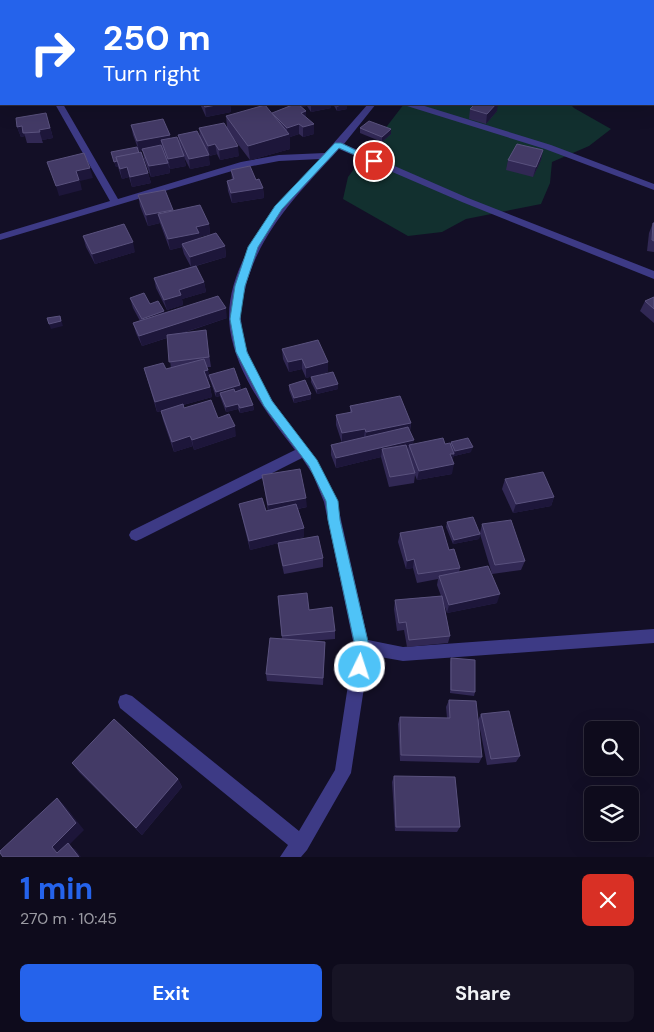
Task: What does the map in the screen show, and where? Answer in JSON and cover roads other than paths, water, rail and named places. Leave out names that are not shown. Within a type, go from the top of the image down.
[{"type":"street","points":[[60,105],[115,202]]},
{"type":"street","points":[[289,857],[301,844],[343,773],[362,646],[334,520],[332,501],[322,480],[304,452],[268,403],[242,352],[235,319],[240,286],[253,247],[278,208],[338,145],[371,105]]},
{"type":"street","points":[[413,105],[548,147],[654,187]]},
{"type":"street","points":[[338,145],[465,200],[654,276]]},
{"type":"street","points":[[0,237],[241,165],[279,158],[328,156]]},
{"type":"street","points":[[136,535],[304,452]]},
{"type":"street","points":[[362,646],[403,654],[654,636]]},
{"type":"street","points":[[126,702],[301,844]]}]
